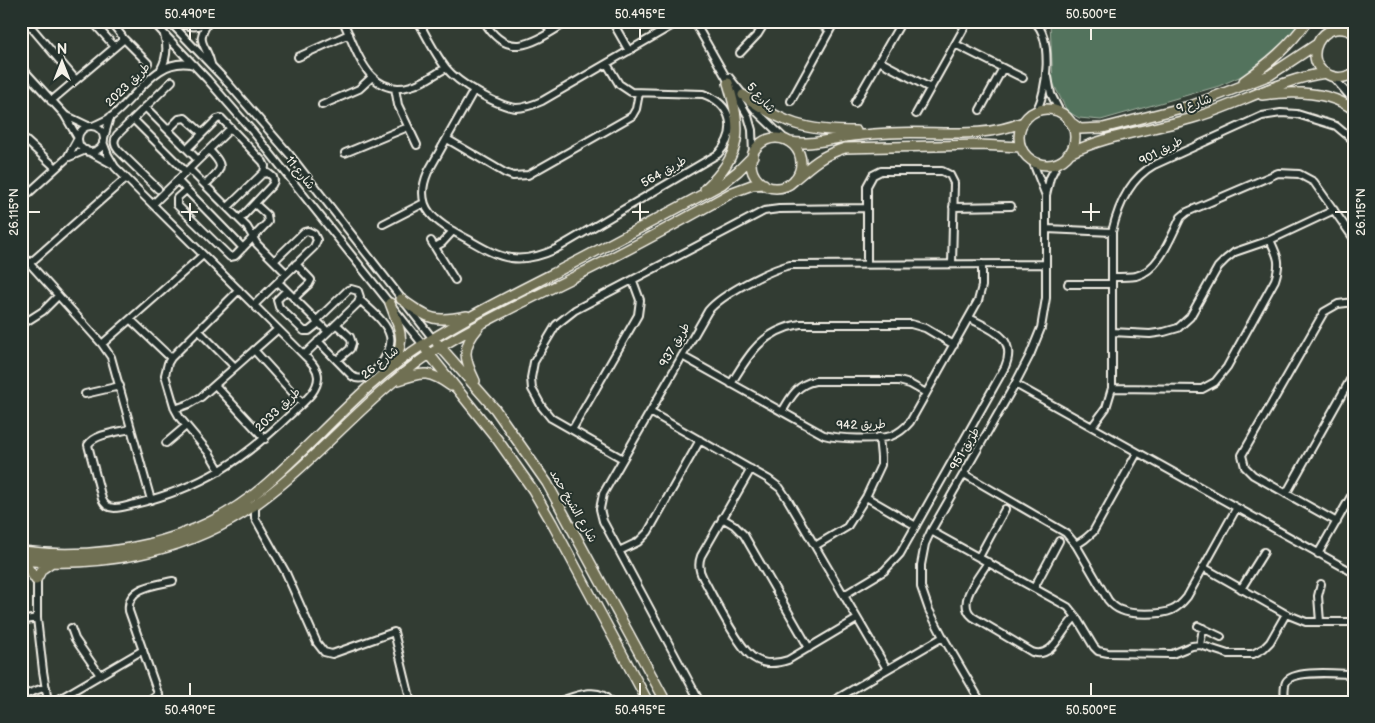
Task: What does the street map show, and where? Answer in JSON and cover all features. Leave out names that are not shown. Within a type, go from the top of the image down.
[{"type":"main road","points":[[1233,89],[1263,68],[1284,49],[1307,21]]},
{"type":"main road","points":[[1324,34],[1330,21]]},
{"type":"main road","points":[[1324,34],[1339,28],[1354,33]]},
{"type":"main road","name":"شارع 9","points":[[1070,121],[1080,129],[1103,128],[1193,106],[1270,75],[1316,44],[1324,34]]},
{"type":"main road","points":[[1316,44],[1316,61],[1320,68],[1330,75]]},
{"type":"main road","name":"شارع 9","points":[[1068,154],[1091,144],[1198,117],[1301,78],[1330,75],[1342,77],[1354,73]]},
{"type":"main road","points":[[694,199],[725,168],[736,147],[738,129],[736,110],[728,83]]},
{"type":"main road","points":[[1252,96],[1286,92],[1315,94],[1336,100],[1354,110]]},
{"type":"main road","points":[[743,95],[777,118],[803,127],[827,130],[991,132],[1014,126],[1023,122],[1036,111],[1048,109],[1060,112],[1070,121],[1074,141],[1068,154],[1058,162],[1045,164],[1032,160],[1021,147],[1019,134],[1023,122]]},
{"type":"main road","points":[[891,132],[838,138],[814,144],[770,138],[757,147],[753,155],[752,169],[764,184],[776,187],[789,184],[819,159],[831,152],[845,148],[980,144],[1021,147]]},
{"type":"main road","points":[[788,141],[799,153],[801,160],[798,174],[794,180]]},
{"type":"main road","name":"شارع 26","points":[[21,561],[36,557],[122,549],[161,541],[217,518],[261,489],[346,408],[422,345],[694,199],[730,178],[753,155]]},
{"type":"main road","name":"شارع 26","points":[[21,551],[53,562],[124,557],[149,552],[210,530],[255,505],[313,456],[391,382],[440,347],[484,322],[588,270],[733,192],[752,185],[764,184]]},
{"type":"main road","points":[[401,299],[432,319],[446,320],[475,315]]},
{"type":"main road","points":[[387,373],[398,356],[401,344],[400,333],[390,303]]},
{"type":"main road","points":[[480,393],[468,366],[465,351],[467,342],[484,322]]},
{"type":"main road","name":"شارع الشيخ حمد","points":[[433,339],[518,439],[552,491],[666,702]]},
{"type":"main road","points":[[422,345],[515,463],[533,490],[648,702]]},
{"type":"main road","points":[[391,382],[414,374],[428,373],[438,377],[461,394]]},
{"type":"main road","points":[[21,561],[36,580],[42,569],[53,562]]},
{"type":"street","points":[[26,21],[76,80]]},
{"type":"street","points":[[92,21],[115,47]]},
{"type":"street","points":[[110,21],[122,40],[148,63]]},
{"type":"street","name":"شارع 11","points":[[152,21],[248,126],[422,345]]},
{"type":"street","name":"شارع 11","points":[[169,21],[212,65],[315,185],[433,339]]},
{"type":"street","points":[[178,21],[188,27],[195,27],[208,21]]},
{"type":"street","points":[[208,21],[201,38],[212,65]]},
{"type":"street","points":[[344,21],[365,69],[372,77],[385,86],[395,88],[413,86],[446,68]]},
{"type":"street","points":[[418,21],[446,68],[455,77],[474,90],[508,106],[525,107],[542,101],[680,21]]},
{"type":"street","points":[[484,21],[494,36],[513,46],[528,45],[569,21]]},
{"type":"street","points":[[544,21],[551,32]]},
{"type":"street","points":[[612,21],[629,51]]},
{"type":"street","name":"شارع 5","points":[[694,21],[722,68],[743,95],[788,141]]},
{"type":"street","points":[[740,52],[758,34],[766,21]]},
{"type":"street","points":[[815,21],[830,30]]},
{"type":"street","points":[[790,101],[835,21]]},
{"type":"street","points":[[855,103],[902,21]]},
{"type":"street","points":[[916,114],[968,21]]},
{"type":"street","points":[[1034,21],[1042,30],[1051,94],[1060,112]]},
{"type":"street","name":"طريق 2023","points":[[90,126],[110,117],[161,68],[167,50],[164,34]]},
{"type":"street","points":[[298,58],[349,34]]},
{"type":"street","points":[[51,101],[122,40]]},
{"type":"street","points":[[955,44],[1023,78]]},
{"type":"street","points":[[879,60],[930,88]]},
{"type":"street","name":"طريق 2023","points":[[161,68],[180,63],[194,65]]},
{"type":"street","points":[[447,139],[505,173],[520,176],[528,175],[632,116],[636,109],[639,94],[624,89],[607,64]]},
{"type":"street","name":"شارع 5","points":[[722,68],[728,83],[751,123],[753,155]]},
{"type":"street","points":[[980,110],[1003,68]]},
{"type":"street","points":[[1036,111],[1044,93],[1046,69]]},
{"type":"street","points":[[22,70],[64,114],[80,145],[88,151]]},
{"type":"street","points":[[1330,75],[1354,102]]},
{"type":"street","points":[[322,105],[359,89],[372,77]]},
{"type":"street","points":[[158,189],[114,146],[114,140],[116,135],[172,81]]},
{"type":"street","points":[[395,88],[396,100],[417,145]]},
{"type":"street","points":[[383,224],[424,203],[422,193],[424,182],[474,90]]},
{"type":"street","name":"طريق 564","points":[[424,203],[428,212],[435,220],[489,251],[500,255],[523,258],[545,254],[718,154],[729,138],[731,129],[730,119],[726,110],[712,97],[690,93],[639,94]]},
{"type":"street","points":[[145,107],[198,160]]},
{"type":"street","name":"طريق 901","points":[[1092,427],[1106,408],[1112,388],[1112,232],[1117,211],[1137,179],[1148,169],[1262,116],[1281,113],[1297,114],[1336,126],[1354,141]]},
{"type":"street","points":[[64,114],[76,121],[100,130],[104,140],[98,149],[67,158]]},
{"type":"street","name":"طريق 2023","points":[[104,140],[110,117]]},
{"type":"street","points":[[168,130],[179,119],[185,118],[202,133]]},
{"type":"street","points":[[187,149],[218,118],[223,119],[264,164],[264,173],[228,207]]},
{"type":"street","points":[[133,119],[240,219],[250,230],[257,244],[286,273]]},
{"type":"street","points":[[21,200],[67,158],[82,129],[90,126]]},
{"type":"street","points":[[345,153],[408,127]]},
{"type":"street","points":[[153,204],[231,128]]},
{"type":"street","points":[[21,136],[56,168]]},
{"type":"street","name":"طريق 2033","points":[[104,140],[108,155],[115,167]]},
{"type":"street","points":[[205,185],[220,168],[219,161],[209,150]]},
{"type":"street","name":"طريق 2033","points":[[88,151],[115,167],[153,204],[315,366],[318,378],[312,393],[265,439],[242,457],[220,471],[179,490],[151,500],[113,509],[106,506],[102,499],[88,445],[92,439],[131,429]]},
{"type":"street","name":"طريق 951","points":[[1032,160],[1046,196]]},
{"type":"street","name":"طريق 951","points":[[981,702],[929,610],[921,587],[921,565],[925,544],[931,531],[1015,384],[1041,328],[1046,298],[1046,196],[1050,178],[1058,162]]},
{"type":"street","points":[[867,264],[866,208],[868,181],[876,172],[942,171],[947,172],[954,183],[952,264]]},
{"type":"street","points":[[240,219],[273,184],[272,175],[264,173]]},
{"type":"street","points":[[1068,284],[1112,281],[1137,276],[1150,268],[1159,259],[1181,217],[1187,212],[1278,173],[1299,174],[1314,182],[1354,239]]},
{"type":"street","points":[[29,264],[126,178]]},
{"type":"street","points":[[177,180],[243,248]]},
{"type":"street","points":[[186,190],[177,198],[177,205],[229,257],[235,256],[269,220],[268,215],[255,204]]},
{"type":"street","points":[[953,207],[1011,206]]},
{"type":"street","points":[[623,460],[551,418],[542,407],[531,383],[531,372],[534,362],[553,330],[565,316],[764,212],[779,209],[866,208]]},
{"type":"street","points":[[1112,332],[1150,334],[1178,328],[1190,317],[1218,267],[1235,252],[1270,240],[1334,210]]},
{"type":"street","points":[[1047,229],[1112,232]]},
{"type":"street","points":[[254,305],[316,244],[316,237],[308,231],[301,234],[274,261]]},
{"type":"street","points":[[453,231],[448,238],[433,244],[456,280]]},
{"type":"street","points":[[1112,388],[1202,389],[1215,382],[1227,367],[1275,280],[1279,267],[1278,257],[1270,240]]},
{"type":"street","points":[[21,254],[102,344],[111,357],[151,500]]},
{"type":"street","points":[[102,344],[203,255]]},
{"type":"street","points":[[294,298],[309,284],[310,280],[296,264]]},
{"type":"street","name":"طريق 942","points":[[682,356],[819,432],[830,436],[879,437],[894,435],[906,426],[969,318],[981,291],[982,264]]},
{"type":"street","name":"طريق 937","points":[[700,702],[619,551],[602,517],[600,505],[604,494],[705,315],[716,303],[769,272],[796,265],[1046,264]]},
{"type":"street","points":[[572,430],[638,315],[640,300],[632,281]]},
{"type":"street","points":[[278,282],[328,332]]},
{"type":"street","points":[[220,471],[175,410],[165,369],[171,358],[239,290]]},
{"type":"street","points":[[286,291],[278,300],[279,307],[304,331],[309,331],[348,290],[358,291],[360,300],[387,329],[390,338],[389,352],[384,360],[363,379],[354,378],[318,341]]},
{"type":"street","points":[[21,325],[43,311],[58,296]]},
{"type":"street","points":[[304,355],[360,300]]},
{"type":"street","points":[[1337,522],[1253,475],[1245,468],[1242,455],[1324,312],[1338,304],[1354,302]]},
{"type":"street","points":[[844,595],[878,575],[890,566],[900,554],[1008,361],[1008,347],[1001,335],[969,318]]},
{"type":"street","points":[[131,320],[171,358]]},
{"type":"street","points":[[336,324],[350,337],[352,343],[350,349],[337,360]]},
{"type":"street","points":[[731,384],[756,346],[784,328],[800,324],[911,324],[925,328],[954,345]]},
{"type":"street","points":[[175,410],[196,401],[278,329]]},
{"type":"street","points":[[199,331],[235,367]]},
{"type":"street","points":[[254,350],[302,403]]},
{"type":"street","points":[[1286,494],[1354,373]]},
{"type":"street","points":[[782,412],[798,388],[806,383],[815,381],[894,380],[910,384],[926,394]]},
{"type":"street","points":[[1015,384],[1236,509],[1354,573]]},
{"type":"street","points":[[215,385],[265,439]]},
{"type":"street","points":[[85,394],[120,386]]},
{"type":"street","points":[[650,412],[774,483],[784,494],[887,669]]},
{"type":"street","points":[[166,443],[186,426]]},
{"type":"street","points":[[815,546],[847,527],[866,497],[881,465],[882,457],[879,437]]},
{"type":"street","points":[[619,551],[638,542],[648,532],[700,440]]},
{"type":"street","points":[[1076,545],[1093,532],[1137,453]]},
{"type":"street","points":[[751,469],[722,518],[699,563],[700,571],[742,646],[752,657],[759,661],[773,664],[788,660],[858,619]]},
{"type":"street","points":[[964,474],[1070,537],[1108,600],[1115,607],[1128,612],[1161,613],[1176,608],[1187,597],[1236,509]]},
{"type":"street","points":[[1318,554],[1351,501],[1354,491]]},
{"type":"street","points":[[866,497],[916,526]]},
{"type":"street","points":[[255,505],[255,518],[286,573],[318,643],[324,652],[332,654],[394,632],[411,702]]},
{"type":"street","points":[[979,557],[1005,509]]},
{"type":"street","points":[[245,512],[255,518]]},
{"type":"street","points":[[722,518],[734,525],[744,535],[809,648]]},
{"type":"street","points":[[931,531],[1068,607],[1076,616],[1094,647],[1104,653],[1172,654],[1200,645],[1232,654],[1249,654],[1257,652],[1270,642],[1286,614]]},
{"type":"street","points":[[1034,588],[1059,541]]},
{"type":"street","points":[[1242,589],[1264,552]]},
{"type":"street","points":[[36,557],[37,618],[48,702]]},
{"type":"street","points":[[988,562],[966,601],[966,610],[973,617],[1032,652],[1039,654],[1049,651],[1066,625],[1076,616]]},
{"type":"street","points":[[1203,567],[1286,614],[1306,622],[1354,622]]},
{"type":"street","points":[[161,702],[128,604],[130,598],[138,591],[173,581]]},
{"type":"street","points":[[1320,622],[1318,596],[1322,584]]},
{"type":"street","points":[[21,622],[37,618]]},
{"type":"street","points":[[1200,645],[1200,627],[1221,637]]},
{"type":"street","points":[[71,628],[75,639],[100,675]]},
{"type":"street","points":[[831,702],[944,637]]},
{"type":"street","points":[[54,702],[143,650]]},
{"type":"street","points":[[1285,702],[1285,685],[1290,678],[1311,674],[1353,674],[1353,702]]},
{"type":"street","points":[[21,696],[46,687]]},
{"type":"street","points":[[558,702],[586,694],[598,693],[608,698],[610,702]]},
{"type":"street","points":[[148,702],[159,694]]},
{"type":"green space","points":[[1047,21],[1303,21],[1279,51],[1255,70],[1219,86],[1101,120],[1079,118],[1067,111],[1053,83],[1050,23]]}]
